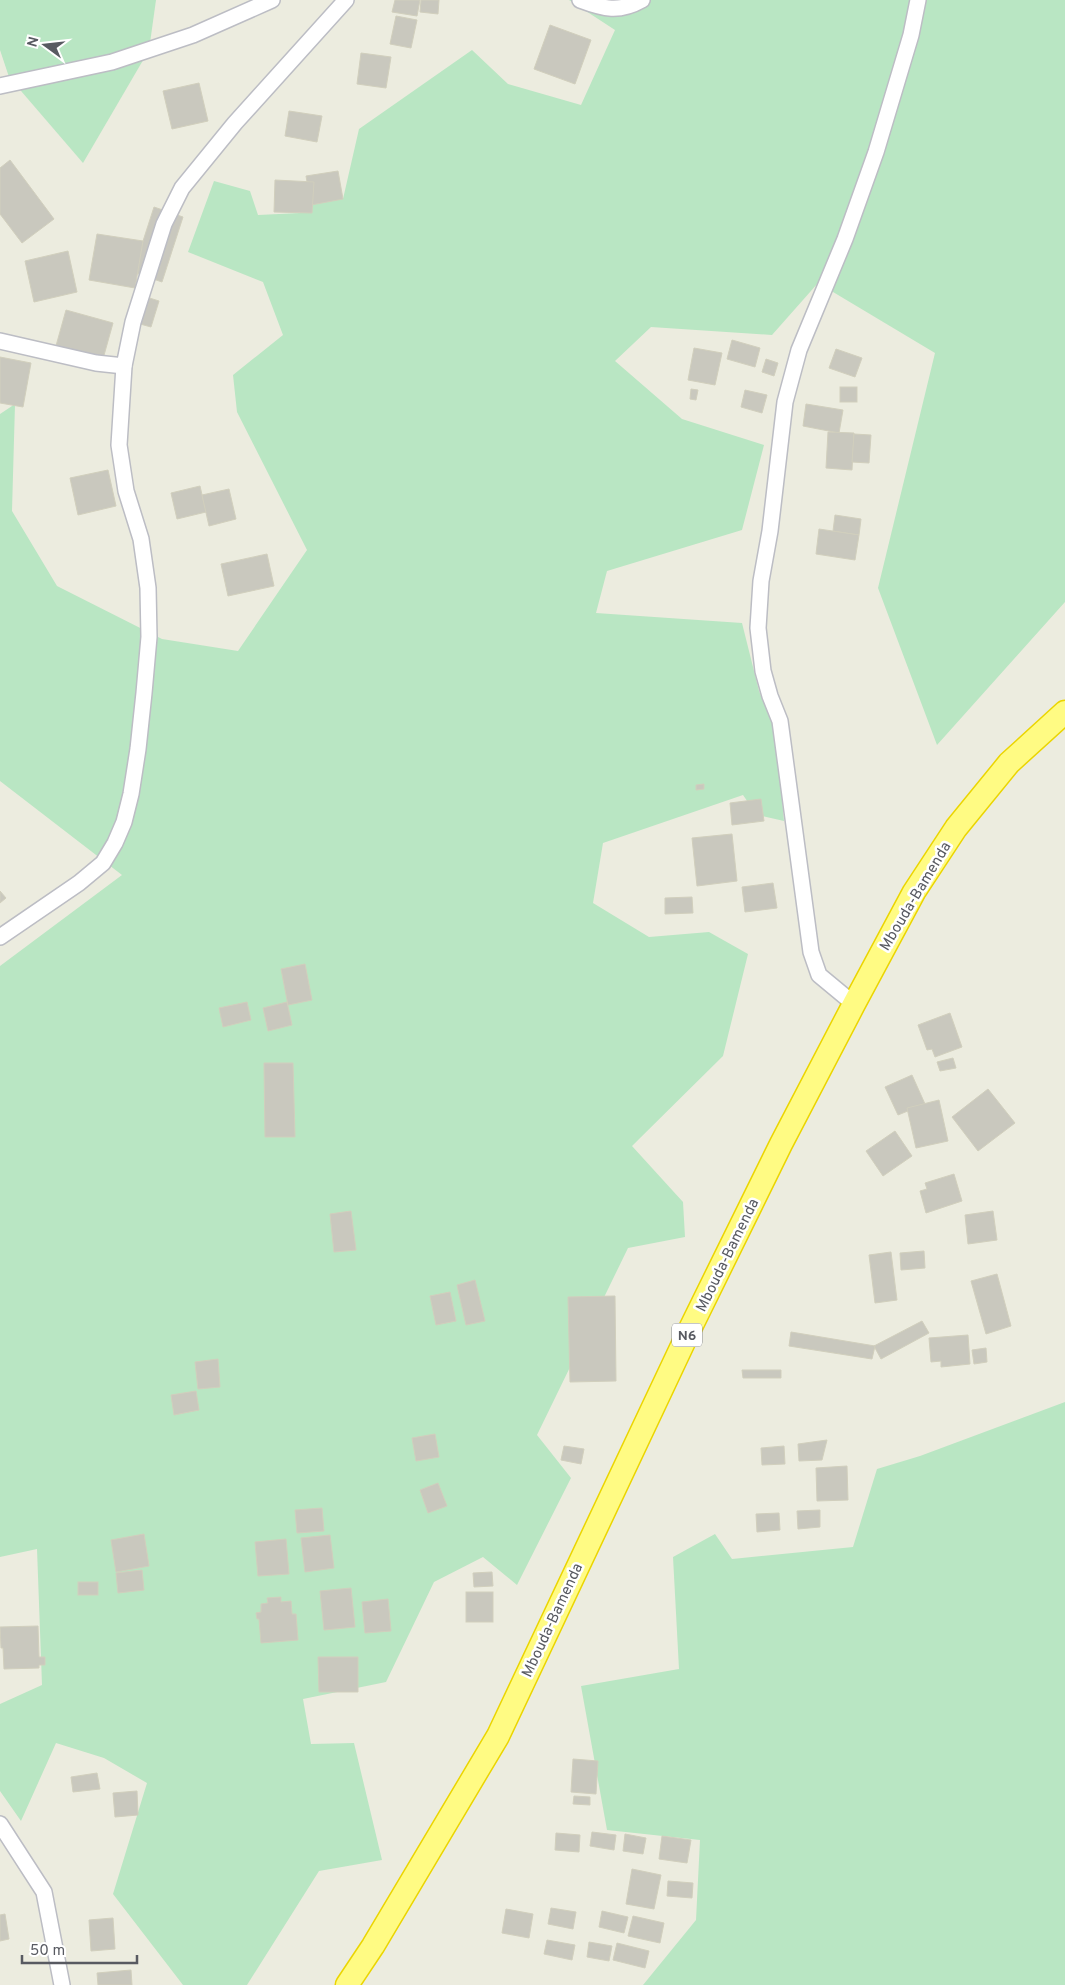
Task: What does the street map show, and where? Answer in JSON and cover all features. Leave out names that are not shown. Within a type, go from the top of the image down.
[{"type":"highway","name":"Mbouda-Bamenda","points":[[347,1985],[373,1946],[498,1736],[690,1329],[781,1144],[914,892],[956,828],[1008,763],[1065,712]]},
{"type":"street","points":[[0,86],[112,62],[193,34],[272,0]]},
{"type":"street","points":[[0,938],[103,864],[124,822],[131,794],[138,749],[149,637],[148,588],[141,539],[126,491],[118,445],[124,366],[133,322],[164,224],[182,188],[235,123],[346,0]]},
{"type":"street","points":[[580,0],[597,7],[620,9],[642,0]]},
{"type":"street","points":[[854,1004],[819,975],[811,952],[780,720],[770,696],[763,671],[758,628],[758,607],[770,531],[785,402],[799,350],[845,239],[876,152],[911,35],[918,0]]},
{"type":"street","points":[[0,341],[96,363],[124,366]]},
{"type":"street","points":[[0,1824],[44,1892],[62,1985]]},
{"type":"green space","points":[[0,0],[156,0],[149,50],[83,163],[9,77],[0,50]]},
{"type":"green space","points":[[569,0],[1065,0],[1065,602],[937,745],[878,588],[935,353],[818,283],[772,335],[651,327],[615,361],[682,419],[764,445],[742,530],[607,571],[596,613],[742,623],[759,691],[776,734],[784,821],[757,815],[743,795],[603,843],[593,903],[649,937],[709,932],[748,954],[723,1056],[632,1146],[683,1202],[685,1237],[628,1248],[537,1435],[571,1478],[517,1585],[483,1557],[434,1582],[386,1682],[303,1699],[311,1744],[354,1743],[382,1860],[319,1871],[247,1985],[183,1985],[113,1894],[147,1783],[104,1758],[56,1743],[21,1821],[0,1791],[0,1704],[42,1685],[37,1549],[0,1557],[0,966],[122,875],[0,781],[0,414],[15,404],[12,511],[57,586],[162,639],[238,651],[307,550],[237,412],[233,375],[283,335],[263,282],[188,252],[214,181],[250,191],[258,215],[300,213],[301,195],[343,199],[359,129],[472,50],[508,84],[581,105],[615,30]]},
{"type":"green space","points":[[1065,1402],[1065,1985],[643,1985],[696,1920],[700,1840],[607,1830],[581,1686],[679,1669],[673,1557],[715,1534],[732,1559],[853,1547],[877,1469],[920,1456]]},
{"type":"building","points":[[395,0],[420,0],[417,16],[392,12]]},
{"type":"building","points":[[421,0],[439,0],[438,14],[420,12]]},
{"type":"building","points":[[396,16],[417,20],[411,48],[390,44]]},
{"type":"building","points":[[550,25],[591,40],[575,84],[534,69]]},
{"type":"building","points":[[361,53],[391,57],[386,88],[357,84]]},
{"type":"building","points":[[199,83],[208,121],[172,129],[163,91]]},
{"type":"building","points":[[289,111],[322,116],[317,142],[285,136]]},
{"type":"building","points":[[10,160],[54,219],[22,243],[0,214],[0,168]]},
{"type":"building","points":[[338,171],[343,199],[311,205],[306,176]]},
{"type":"building","points":[[275,180],[314,182],[312,213],[274,212]]},
{"type":"building","points":[[154,207],[183,217],[162,282],[133,272]]},
{"type":"building","points":[[97,234],[143,241],[135,288],[89,280]]},
{"type":"building","points":[[68,251],[77,292],[34,302],[25,261]]},
{"type":"building","points":[[140,295],[159,301],[151,327],[133,322]]},
{"type":"building","points":[[66,310],[113,323],[101,366],[54,353]]},
{"type":"building","points":[[732,340],[760,348],[755,367],[727,359]]},
{"type":"building","points":[[694,348],[722,353],[715,385],[688,380]]},
{"type":"building","points":[[836,349],[862,358],[855,377],[829,368]]},
{"type":"building","points":[[0,357],[31,363],[23,407],[0,403]]},
{"type":"building","points":[[766,359],[778,363],[774,376],[762,372]]},
{"type":"building","points":[[840,387],[857,387],[857,402],[840,402]]},
{"type":"building","points":[[691,389],[698,390],[696,400],[690,399]]},
{"type":"building","points":[[745,390],[767,395],[762,413],[741,407]]},
{"type":"building","points":[[806,404],[843,410],[839,433],[803,426]]},
{"type":"building","points":[[828,432],[854,433],[852,470],[826,468]]},
{"type":"building","points":[[854,434],[871,435],[869,463],[852,462]]},
{"type":"building","points":[[108,470],[116,506],[78,515],[70,478]]},
{"type":"building","points":[[200,486],[206,512],[177,519],[171,493]]},
{"type":"building","points":[[229,489],[236,519],[209,526],[202,495]]},
{"type":"building","points":[[835,515],[861,519],[859,535],[833,531]]},
{"type":"building","points":[[819,529],[859,535],[855,560],[816,554]]},
{"type":"building","points":[[267,554],[274,586],[228,596],[221,564]]},
{"type":"building","points":[[704,784],[704,789],[696,790],[696,785]]},
{"type":"building","points":[[761,799],[764,821],[732,825],[730,803]]},
{"type":"building","points":[[732,834],[737,881],[697,886],[692,838]]},
{"type":"building","points":[[773,883],[777,908],[745,912],[742,887]]},
{"type":"building","points":[[0,891],[6,898],[0,903]]},
{"type":"building","points":[[692,897],[693,913],[665,914],[665,898]]},
{"type":"building","points":[[305,964],[312,1000],[288,1005],[281,969]]},
{"type":"building","points":[[247,1002],[251,1020],[223,1027],[219,1008]]},
{"type":"building","points":[[287,1002],[292,1025],[268,1031],[263,1008]]},
{"type":"building","points":[[950,1013],[962,1047],[935,1057],[932,1049],[927,1050],[918,1025]]},
{"type":"building","points":[[953,1058],[956,1068],[940,1071],[937,1062]]},
{"type":"building","points":[[264,1063],[293,1063],[295,1137],[265,1137]]},
{"type":"building","points":[[912,1075],[925,1104],[898,1115],[885,1087]]},
{"type":"building","points":[[988,1089],[1015,1123],[978,1151],[952,1117]]},
{"type":"building","points":[[939,1100],[948,1141],[916,1148],[907,1108]]},
{"type":"building","points":[[895,1131],[912,1156],[883,1176],[866,1151]]},
{"type":"building","points":[[954,1174],[962,1201],[926,1213],[920,1191],[927,1189],[925,1183]]},
{"type":"building","points":[[351,1211],[356,1250],[334,1252],[330,1214]]},
{"type":"building","points":[[993,1211],[997,1240],[968,1244],[965,1215]]},
{"type":"building","points":[[924,1251],[925,1268],[901,1270],[900,1253]]},
{"type":"building","points":[[891,1252],[897,1300],[875,1303],[869,1255]]},
{"type":"building","points":[[997,1274],[1011,1326],[986,1334],[971,1281]]},
{"type":"building","points":[[475,1280],[485,1321],[466,1325],[457,1285]]},
{"type":"building","points":[[450,1292],[456,1321],[436,1325],[430,1296]]},
{"type":"building","points":[[615,1296],[616,1381],[570,1382],[568,1297]]},
{"type":"building","points":[[922,1321],[929,1333],[881,1359],[874,1346]]},
{"type":"building","points":[[791,1332],[875,1346],[872,1359],[789,1346]]},
{"type":"building","points":[[968,1335],[970,1364],[941,1367],[941,1361],[931,1362],[929,1338]]},
{"type":"building","points":[[986,1348],[987,1362],[974,1364],[972,1350]]},
{"type":"building","points":[[218,1359],[220,1387],[198,1389],[195,1362]]},
{"type":"building","points":[[742,1370],[781,1370],[781,1378],[743,1378]]},
{"type":"building","points":[[196,1391],[199,1410],[174,1415],[171,1395]]},
{"type":"building","points":[[435,1434],[439,1457],[416,1461],[412,1438]]},
{"type":"building","points":[[827,1440],[822,1460],[799,1461],[798,1444]]},
{"type":"building","points":[[564,1446],[584,1449],[581,1464],[561,1460]]},
{"type":"building","points":[[784,1446],[785,1464],[762,1465],[761,1448]]},
{"type":"building","points":[[847,1466],[848,1500],[817,1501],[816,1468]]},
{"type":"building","points":[[438,1483],[447,1506],[428,1513],[420,1490]]},
{"type":"building","points":[[322,1508],[324,1531],[297,1533],[295,1510]]},
{"type":"building","points":[[820,1510],[820,1527],[798,1529],[797,1511]]},
{"type":"building","points":[[779,1513],[780,1530],[757,1532],[756,1514]]},
{"type":"building","points":[[144,1534],[149,1566],[116,1572],[111,1540]]},
{"type":"building","points":[[330,1535],[334,1568],[305,1572],[301,1538]]},
{"type":"building","points":[[286,1539],[289,1574],[258,1576],[255,1542]]},
{"type":"building","points":[[142,1570],[144,1590],[118,1593],[116,1573]]},
{"type":"building","points":[[492,1572],[493,1586],[474,1587],[473,1573]]},
{"type":"building","points":[[78,1582],[98,1582],[98,1595],[78,1595]]},
{"type":"building","points":[[351,1588],[355,1627],[324,1630],[320,1591]]},
{"type":"building","points":[[466,1592],[493,1592],[493,1622],[466,1622]]},
{"type":"building","points":[[281,1597],[281,1602],[291,1601],[292,1614],[296,1614],[298,1640],[261,1643],[259,1619],[257,1619],[256,1613],[261,1612],[261,1604],[268,1603],[267,1598]]},
{"type":"building","points":[[388,1599],[391,1631],[365,1633],[362,1602]]},
{"type":"building","points":[[38,1626],[39,1657],[45,1657],[45,1665],[39,1665],[39,1668],[4,1669],[0,1627]]},
{"type":"building","points":[[318,1657],[358,1657],[358,1692],[319,1692]]},
{"type":"building","points":[[573,1759],[598,1761],[596,1794],[571,1792]]},
{"type":"building","points":[[97,1773],[100,1789],[73,1792],[71,1777]]},
{"type":"building","points":[[137,1791],[138,1815],[115,1817],[113,1793]]},
{"type":"building","points":[[574,1796],[590,1797],[590,1805],[573,1804]]},
{"type":"building","points":[[592,1832],[616,1835],[614,1850],[590,1846]]},
{"type":"building","points":[[556,1833],[580,1835],[579,1852],[555,1850]]},
{"type":"building","points":[[625,1834],[646,1838],[643,1854],[623,1851]]},
{"type":"building","points":[[662,1836],[691,1840],[687,1863],[659,1859]]},
{"type":"building","points":[[632,1869],[661,1875],[654,1909],[626,1904]]},
{"type":"building","points":[[668,1881],[693,1883],[692,1898],[667,1896]]},
{"type":"building","points":[[551,1908],[576,1912],[573,1929],[548,1924]]},
{"type":"building","points":[[506,1909],[533,1914],[529,1938],[502,1933]]},
{"type":"building","points":[[602,1911],[628,1917],[624,1933],[599,1927]]},
{"type":"building","points":[[5,1914],[9,1939],[0,1941],[0,1915]]},
{"type":"building","points":[[633,1916],[664,1923],[660,1943],[628,1936]]},
{"type":"building","points":[[113,1918],[115,1949],[91,1951],[89,1920]]},
{"type":"building","points":[[547,1940],[575,1945],[572,1960],[544,1954]]},
{"type":"building","points":[[589,1942],[612,1946],[609,1961],[587,1957]]},
{"type":"building","points":[[617,1943],[649,1951],[645,1968],[613,1960]]},
{"type":"building","points":[[131,1970],[132,1985],[98,1985],[97,1973]]}]
